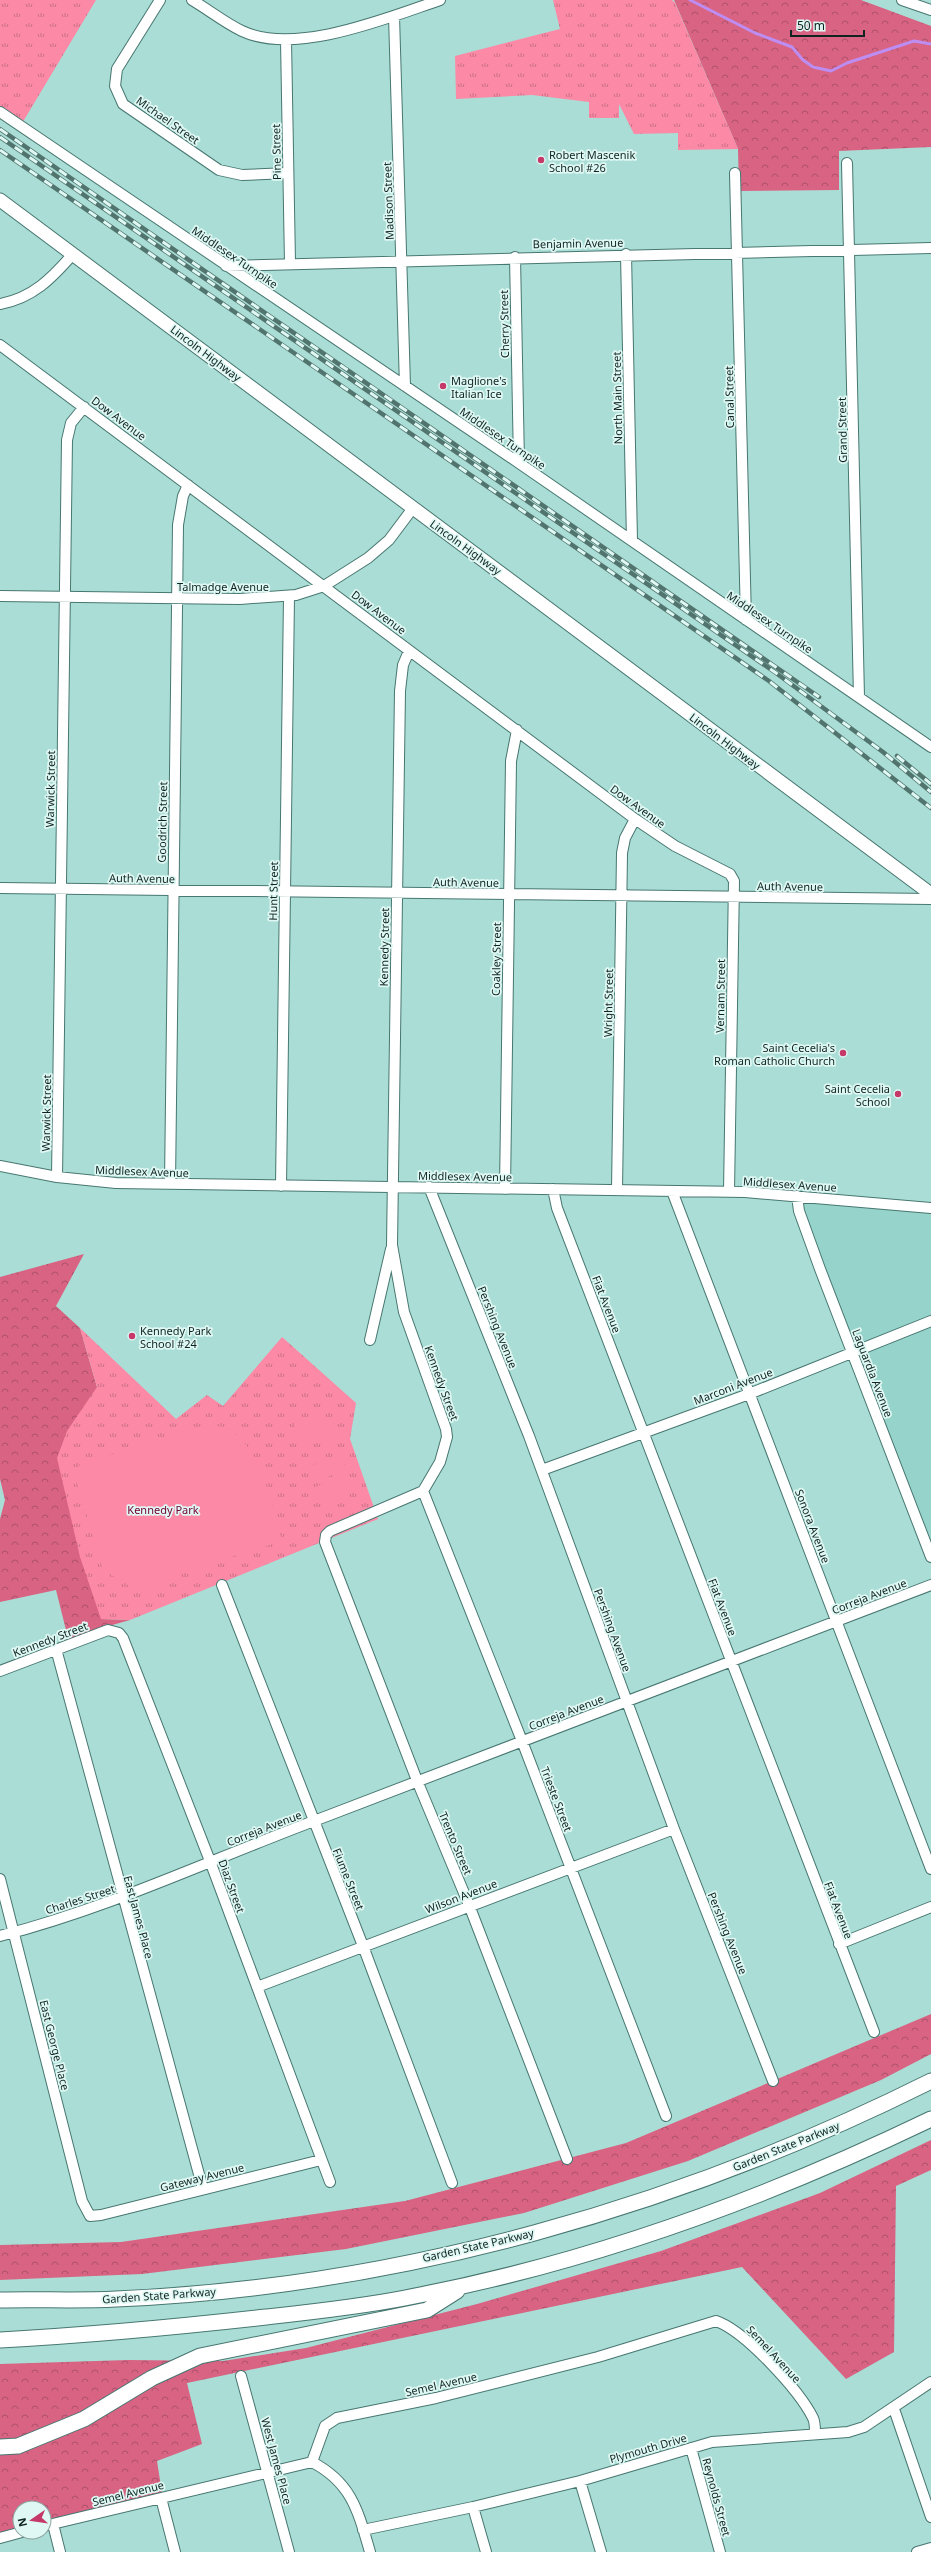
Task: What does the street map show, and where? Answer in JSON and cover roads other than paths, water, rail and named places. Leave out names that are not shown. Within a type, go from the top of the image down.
[{"type":"highway","name":"Garden State Parkway","points":[[0,2300],[115,2299],[216,2291],[329,2276],[469,2248],[607,2212],[675,2190],[807,2139],[931,2081]]},
{"type":"highway","points":[[0,2340],[142,2331],[307,2312],[403,2299],[465,2286],[594,2250],[731,2204],[830,2165],[931,2119]]},
{"type":"highway","points":[[0,2447],[18,2446],[84,2419],[152,2378],[200,2356],[427,2310],[465,2286]]},
{"type":"main road","name":"Lincoln Highway","points":[[0,200],[931,894]]},
{"type":"street","name":"Michael Street","points":[[160,0],[117,69],[115,86],[123,104],[219,170],[242,175],[288,173]]},
{"type":"street","points":[[192,0],[243,31],[286,40],[310,38],[394,16],[440,0]]},
{"type":"street","points":[[902,0],[931,10]]},
{"type":"street","name":"Madison Street","points":[[394,16],[405,386]]},
{"type":"street","name":"Pine Street","points":[[286,40],[290,263]]},
{"type":"street","name":"Middlesex Turnpike","points":[[0,112],[632,540],[931,747]]},
{"type":"street","name":"Grand Street","points":[[847,163],[859,697]]},
{"type":"street","name":"Canal Street","points":[[735,173],[746,620]]},
{"type":"street","name":"Benjamin Avenue","points":[[226,266],[626,254],[931,248]]},
{"type":"street","points":[[0,304],[25,297],[40,288],[73,254]]},
{"type":"street","name":"North Main Street","points":[[626,254],[632,540]]},
{"type":"street","name":"Cherry Street","points":[[515,257],[519,463]]},
{"type":"street","name":"Dow Avenue","points":[[0,345],[517,730],[635,820],[675,846],[730,874],[734,881],[734,897]]},
{"type":"street","name":"Warwick Street","points":[[57,1177],[68,434],[71,423],[84,407]]},
{"type":"street","name":"Goodrich Street","points":[[170,1184],[178,525],[184,496],[188,485]]},
{"type":"street","name":"Talmadge Avenue","points":[[0,596],[177,599],[289,597],[324,586],[383,546],[413,508]]},
{"type":"street","name":"Hunt Street","points":[[281,1186],[289,597]]},
{"type":"street","name":"Kennedy Street","points":[[409,651],[404,660],[400,682],[392,1245],[404,1312],[446,1428],[447,1437],[440,1462],[433,1478],[423,1491]]},
{"type":"street","name":"Coakley Street","points":[[505,1189],[512,752],[517,730]]},
{"type":"street","name":"Wright Street","points":[[617,1190],[623,845],[635,820]]},
{"type":"street","name":"Auth Avenue","points":[[0,888],[931,899]]},
{"type":"street","name":"Vernam Street","points":[[729,1192],[734,897]]},
{"type":"street","name":"Middlesex Avenue","points":[[0,1166],[57,1177],[110,1182],[281,1186],[729,1192],[797,1196],[931,1208]]},
{"type":"street","name":"Pershing Avenue","points":[[429,1188],[542,1470],[674,1829],[773,2081]]},
{"type":"street","name":"Fiat Avenue","points":[[553,1189],[557,1208],[874,2032]]},
{"type":"street","name":"Sonora Avenue","points":[[672,1191],[931,1869]]},
{"type":"street","name":"Laguardia Avenue","points":[[797,1196],[799,1211],[931,1557]]},
{"type":"street","name":"Kennedy Street","points":[[370,1340],[392,1245]]},
{"type":"street","name":"Marconi Avenue","points":[[542,1470],[749,1394],[931,1321]]},
{"type":"street","name":"Trento Street","points":[[423,1491],[330,1530],[326,1535],[325,1542],[418,1783],[469,1905],[567,2159]]},
{"type":"street","name":"Trieste Street","points":[[423,1491],[571,1867],[666,2116]]},
{"type":"street","name":"Fiume Street","points":[[222,1585],[313,1822],[363,1946],[452,2183]]},
{"type":"street","name":"Correja Avenue","points":[[210,1861],[418,1783],[522,1741],[931,1585]]},
{"type":"street","name":"Kennedy Street","points":[[0,1672],[108,1630]]},
{"type":"street","name":"Diaz Street","points":[[108,1630],[119,1633],[127,1644],[330,2182]]},
{"type":"street","name":"East James Place","points":[[56,1649],[122,1898],[202,2189]]},
{"type":"street","name":"Wilson Avenue","points":[[257,1987],[469,1905],[674,1829]]},
{"type":"street","name":"Charles Street","points":[[0,1936],[64,1918],[122,1898],[210,1861]]},
{"type":"street","name":"East George Place","points":[[0,1879],[82,2201],[90,2216]]},
{"type":"street","points":[[839,1944],[931,1907]]},
{"type":"street","name":"Gateway Avenue","points":[[90,2216],[101,2215],[321,2160]]},
{"type":"street","name":"Semel Avenue","points":[[52,2524],[312,2462],[325,2426],[337,2418],[436,2398],[590,2359],[716,2321],[729,2326],[742,2335],[787,2383],[814,2419],[815,2433]]},
{"type":"street","name":"West James Place","points":[[241,2376],[288,2552]]},
{"type":"street","name":"Plymouth Drive","points":[[363,2530],[473,2507],[580,2481],[712,2442],[815,2433],[848,2432],[858,2429],[894,2409],[931,2382]]},
{"type":"street","points":[[894,2409],[931,2517]]},
{"type":"street","name":"Reynolds Street","points":[[691,2448],[720,2552]]},
{"type":"street","points":[[312,2462],[329,2471],[348,2491],[370,2552]]},
{"type":"street","points":[[580,2481],[601,2552]]},
{"type":"street","points":[[161,2498],[175,2552]]},
{"type":"street","points":[[473,2507],[486,2552]]},
{"type":"street","points":[[52,2534],[60,2552]]},
{"type":"street","points":[[0,2538],[12,2535]]},
{"type":"street","points":[[917,2552],[931,2548]]},
{"type":"waterway","points":[[690,0],[755,33],[792,47],[803,60],[813,67],[831,71],[847,63],[914,41],[931,44]]},
{"type":"railway","points":[[0,129],[819,697]]},
{"type":"railway","points":[[0,137],[776,673],[883,752],[931,792]]},
{"type":"railway","points":[[0,150],[769,681],[931,808]]},
{"type":"railway","points":[[897,756],[931,784]]},
{"type":"place","name":"Robert Mascenik School #26","points":[[541,160]]},
{"type":"place","name":"Maglione's Italian Ice","points":[[443,386]]},
{"type":"place","name":"Saint Cecelia's Roman Catholic Church","points":[[843,1053]]},
{"type":"place","name":"Saint Cecelia School","points":[[898,1094]]},
{"type":"place","name":"Kennedy Park School #24","points":[[132,1336]]},
{"type":"park label","name":"Kennedy Park","points":[[163,1509]]}]
